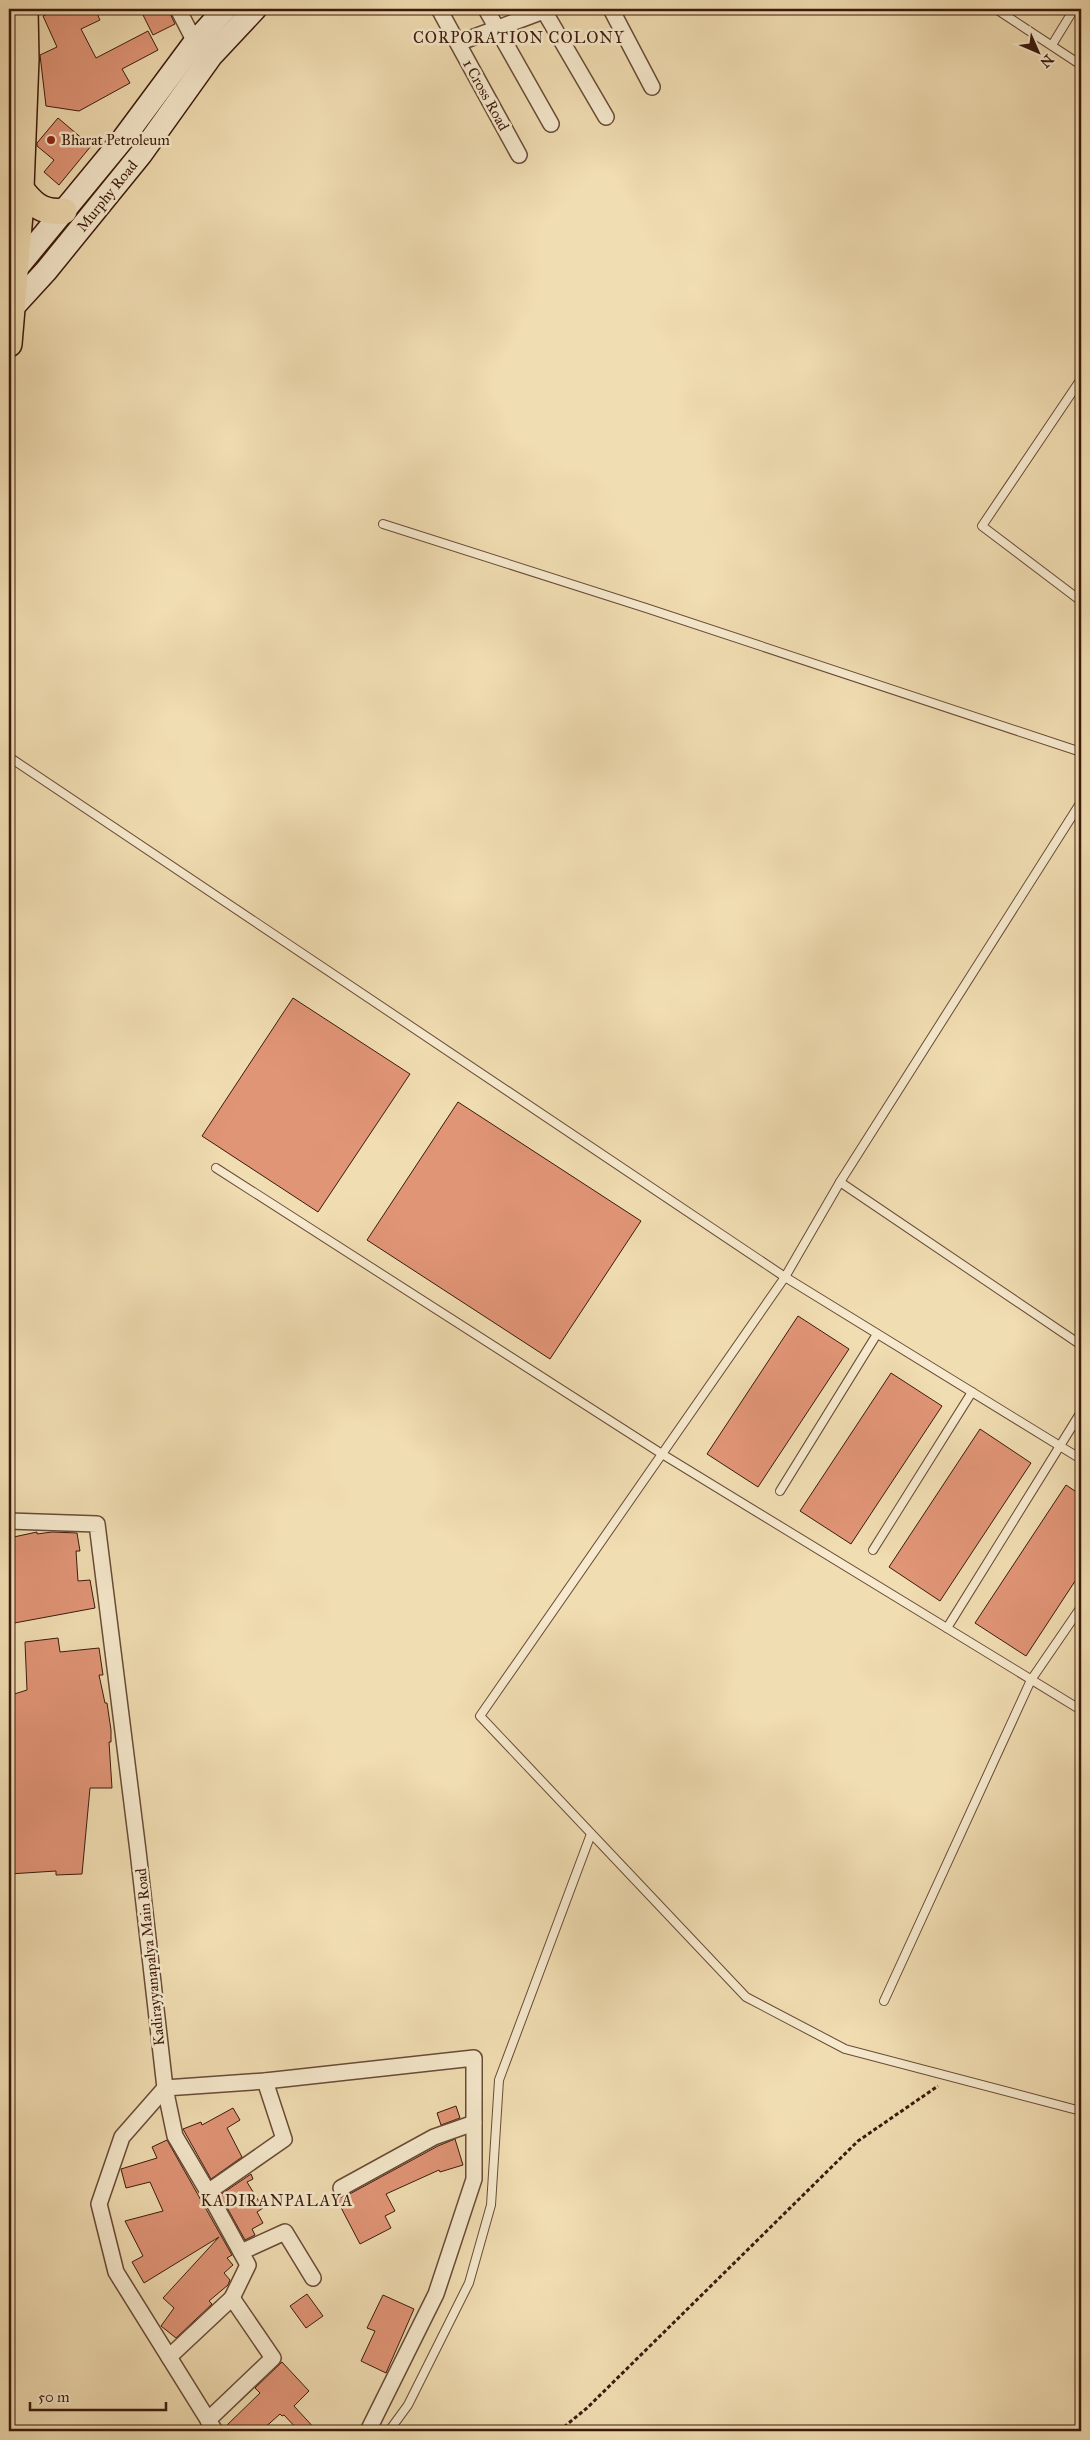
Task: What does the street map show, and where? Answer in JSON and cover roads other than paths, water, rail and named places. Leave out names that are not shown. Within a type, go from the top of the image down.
[{"type":"main road","points":[[9,344],[12,270],[20,214],[19,186],[26,59],[25,9]]},
{"type":"main road","name":"Murphy Road","points":[[12,270],[64,211],[123,139],[195,42],[225,9]]},
{"type":"main road","name":"Murphy Road","points":[[11,306],[46,271],[141,154],[211,56],[255,9]]},
{"type":"main road","points":[[19,186],[38,207],[55,212],[64,211]]},
{"type":"street","points":[[178,9],[195,42]]},
{"type":"street","name":"1 Cross Road","points":[[439,9],[519,154]]},
{"type":"street","points":[[486,9],[551,124]]},
{"type":"street","points":[[458,43],[545,9],[606,117]]},
{"type":"street","points":[[611,9],[652,87]]},
{"type":"street","name":"Kadirayyanapalya Main Road","points":[[9,1521],[97,1524],[165,2088]]},
{"type":"street","points":[[232,2298],[273,2358],[212,2426],[116,2272],[99,2204],[122,2137],[165,2088],[265,2081],[474,2058],[474,2179],[436,2294],[368,2431]]},
{"type":"street","points":[[208,2192],[284,2139],[265,2081]]},
{"type":"street","points":[[165,2088],[175,2136],[248,2265],[232,2298],[169,2357]]},
{"type":"street","points":[[341,2188],[434,2137],[474,2124]]},
{"type":"street","points":[[241,2252],[285,2232],[313,2278]]},
{"type":"lane","points":[[996,9],[1081,64]]},
{"type":"lane","points":[[1052,46],[1074,9]]},
{"type":"lane","points":[[1081,379],[982,526],[1081,601]]},
{"type":"lane","points":[[383,524],[646,608],[1081,752]]},
{"type":"lane","points":[[9,757],[786,1277],[1081,1459]]},
{"type":"lane","points":[[1081,802],[840,1182],[786,1277],[480,1716],[746,1997],[845,2048],[1081,2111]]},
{"type":"lane","points":[[216,1168],[662,1454],[1081,1710]]},
{"type":"lane","points":[[840,1182],[1081,1345]]},
{"type":"lane","points":[[780,1491],[877,1334]]},
{"type":"lane","points":[[873,1550],[972,1392]]},
{"type":"lane","points":[[947,1628],[1081,1412]]},
{"type":"lane","points":[[884,2001],[1031,1680],[1081,1607]]},
{"type":"lane","points":[[389,2431],[408,2405],[469,2283],[491,2205],[499,2080],[591,1834]]},
{"type":"place","name":"Bharat Petroleum","points":[[51,140]]},
{"type":"district","name":"CORPORATION COLONY","points":[[519,37]]},
{"type":"district","name":"KADIRANPALAYA","points":[[277,2200]]}]
